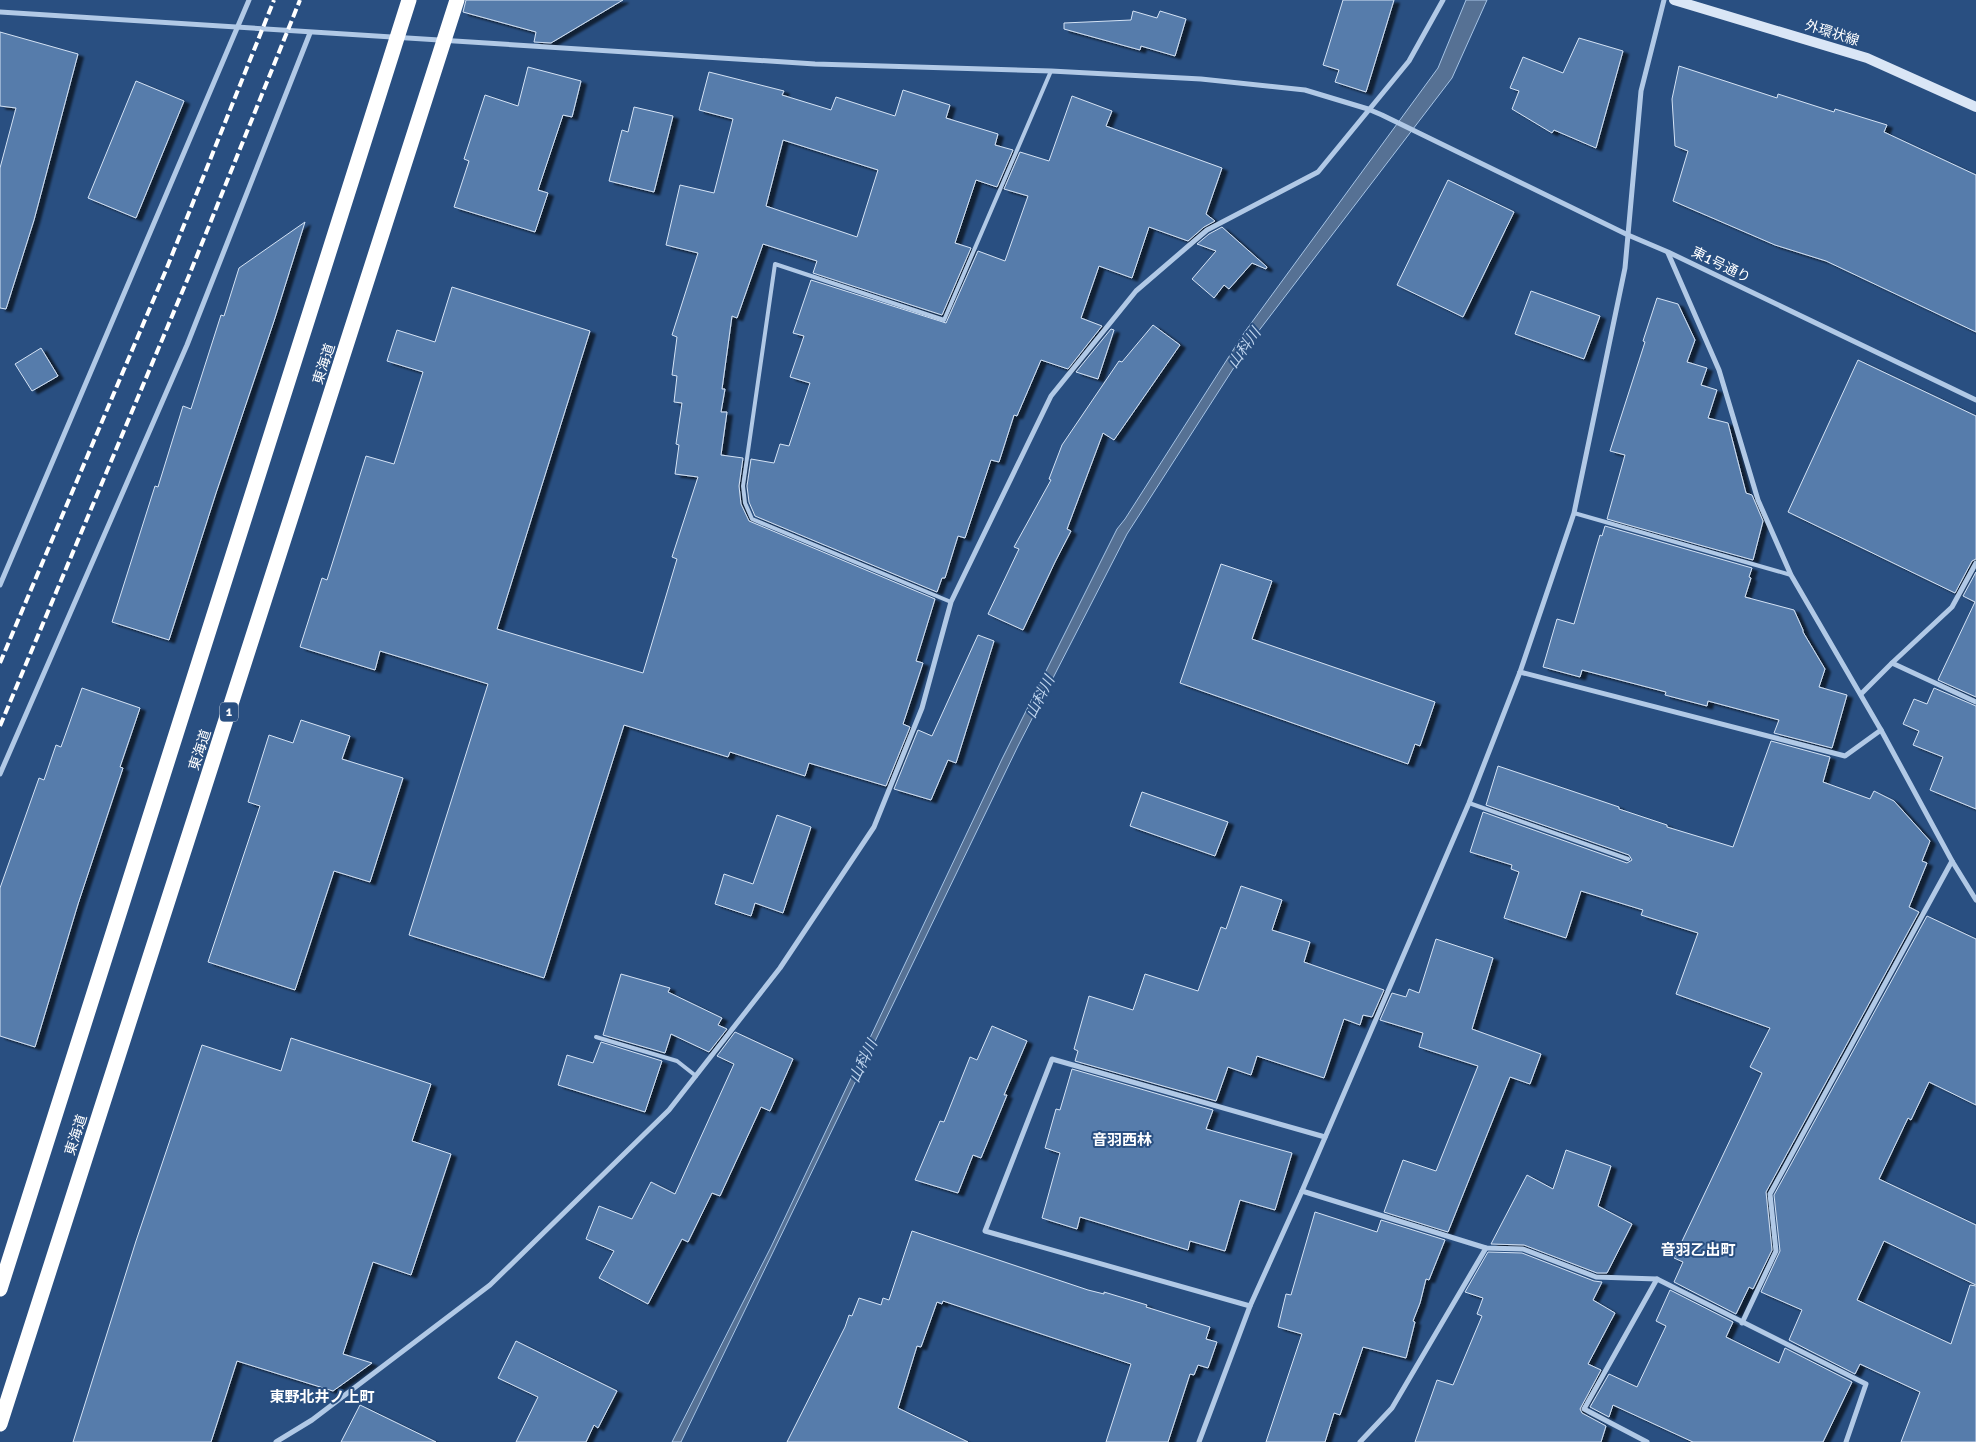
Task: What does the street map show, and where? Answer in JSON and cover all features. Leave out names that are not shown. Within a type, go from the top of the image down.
[{"type":"highway","name":"東海道","points":[[0,1289],[408,0]]},
{"type":"highway","name":"東海道","points":[[0,1424],[457,0]]},
{"type":"street","points":[[0,585],[249,0]]},
{"type":"street","points":[[276,1442],[312,1420],[490,1285],[669,1110],[780,968],[874,827],[922,708],[951,602],[1051,396],[1136,291],[1207,230],[1318,172],[1409,61],[1443,0]]},
{"type":"street","points":[[1199,1442],[1250,1306],[1326,1137],[1469,803],[1520,672],[1574,513],[1625,268],[1641,91],[1664,0]]},
{"type":"street","name":"外環状線","points":[[1674,0],[1867,58],[1976,107]]},
{"type":"street","name":"東1号通り","points":[[0,12],[815,64],[1051,71],[1201,79],[1305,90],[1382,115],[1628,235],[1668,252],[1976,400]]},
{"type":"street","points":[[0,774],[187,345],[310,33]]},
{"type":"street","points":[[1668,252],[1719,370],[1758,500],[1791,576],[1881,730],[1952,861],[1976,900]]},
{"type":"street","points":[[1860,694],[1952,607],[1976,563]]},
{"type":"street","points":[[1892,663],[1976,702]]},
{"type":"street","points":[[1520,672],[1845,756],[1881,730]]},
{"type":"street","points":[[1742,1323],[1776,1251],[1770,1194],[1952,861]]},
{"type":"street","points":[[1250,1306],[985,1231],[1052,1059],[1326,1137]]},
{"type":"street","points":[[1302,1191],[1486,1248],[1523,1249],[1596,1277],[1656,1279],[1866,1384],[1846,1442]]},
{"type":"street","points":[[1360,1442],[1392,1408],[1486,1248]]},
{"type":"street","points":[[1646,1442],[1584,1410],[1656,1279]]},
{"type":"lane","points":[[951,602],[752,519],[745,503],[743,486],[775,264],[944,320],[1051,71]]},
{"type":"lane","points":[[1574,513],[1791,576]]},
{"type":"lane","points":[[1469,803],[1628,859]]},
{"type":"lane","points":[[596,1037],[677,1061],[696,1076]]},
{"type":"water","name":"山科川","points":[[1466,0],[1487,0],[1452,78],[1251,341],[1127,534],[1018,746],[681,1442],[672,1442],[771,1247],[1002,759],[1117,529],[1244,333],[1438,68]]},
{"type":"building","points":[[466,0],[623,0],[551,43],[534,42],[536,32],[463,12]]},
{"type":"building","points":[[1343,0],[1394,0],[1366,92],[1335,82],[1339,70],[1323,65]]},
{"type":"building","points":[[1133,11],[1157,18],[1160,11],[1186,19],[1175,56],[1141,46],[1140,50],[1064,29],[1064,23],[1131,20]]},
{"type":"building","points":[[0,32],[78,54],[34,220],[6,309],[0,308],[0,168],[16,108],[0,106]]},
{"type":"building","points":[[1579,38],[1623,51],[1596,148],[1554,130],[1552,133],[1512,109],[1519,91],[1510,88],[1523,57],[1563,73]]},
{"type":"building","points":[[1679,66],[1777,98],[1778,94],[1834,112],[1835,109],[1887,125],[1884,132],[1976,175],[1976,332],[1826,261],[1775,245],[1673,201],[1688,151],[1675,146],[1672,99]]},
{"type":"building","points":[[528,67],[581,81],[572,117],[563,115],[538,190],[548,193],[535,232],[454,207],[469,161],[464,159],[485,95],[518,106]]},
{"type":"building","points":[[709,72],[784,91],[782,95],[831,110],[836,97],[895,116],[903,90],[950,105],[946,118],[998,134],[995,145],[1013,150],[997,187],[976,180],[955,243],[971,248],[942,315],[813,273],[817,261],[763,244],[737,318],[732,316],[722,389],[725,389],[721,412],[727,412],[721,455],[743,458],[739,486],[741,504],[749,521],[935,599],[916,661],[923,663],[903,724],[910,727],[886,786],[809,763],[805,776],[730,752],[728,757],[624,725],[544,978],[409,935],[488,684],[380,651],[375,670],[300,647],[322,578],[327,580],[366,456],[394,464],[423,372],[387,361],[397,330],[435,342],[452,287],[590,331],[497,629],[643,673],[677,559],[672,557],[698,477],[675,474],[679,445],[676,444],[682,403],[674,402],[677,376],[672,375],[677,337],[672,335],[698,253],[666,245],[680,185],[714,193],[733,119],[699,110]],"holes":[[[783,140],[878,170],[857,237],[766,206]]]},
{"type":"building","points":[[136,81],[184,101],[136,218],[88,198]]},
{"type":"building","points":[[1072,96],[1112,111],[1106,126],[1222,168],[1206,214],[1215,221],[1204,227],[1188,241],[1149,227],[1132,278],[1099,266],[1081,318],[1102,326],[1068,369],[1041,360],[1017,416],[1014,415],[999,462],[991,460],[965,538],[958,536],[945,578],[942,578],[937,592],[755,516],[749,502],[747,486],[751,459],[774,463],[780,444],[789,446],[810,383],[790,377],[804,336],[793,333],[811,280],[946,323],[978,251],[1005,261],[1028,196],[1004,189],[1020,152],[1049,161]]},
{"type":"building","points":[[634,107],[673,116],[654,192],[609,181],[622,130],[628,132]]},
{"type":"building","points":[[1448,180],[1514,212],[1463,317],[1397,285]]},
{"type":"building","points":[[305,222],[169,640],[112,622],[155,486],[158,487],[183,406],[191,409],[221,315],[224,316],[239,268]]},
{"type":"building","points":[[1222,227],[1267,267],[1266,269],[1252,263],[1229,289],[1224,285],[1214,298],[1192,279],[1216,251],[1197,244],[1209,234]]},
{"type":"building","points":[[1531,291],[1600,316],[1584,359],[1515,334]]},
{"type":"building","points":[[1657,298],[1678,304],[1695,340],[1687,362],[1707,368],[1701,385],[1717,390],[1708,418],[1728,423],[1746,493],[1752,495],[1763,521],[1753,560],[1607,519],[1625,455],[1610,451]]},
{"type":"building","points":[[1153,325],[1180,345],[1114,440],[1103,433],[1067,529],[1071,531],[1023,630],[988,614],[1019,549],[1014,547],[1051,480],[1049,479],[1062,445],[1119,361],[1122,362]]},
{"type":"building","points":[[1111,329],[1114,330],[1098,379],[1076,372]]},
{"type":"building","points":[[41,348],[58,376],[32,391],[15,364]]},
{"type":"building","points":[[1858,360],[1976,416],[1976,559],[1972,561],[1955,593],[1788,512]]},
{"type":"building","points":[[1605,526],[1752,568],[1745,597],[1794,610],[1803,632],[1825,669],[1819,687],[1847,695],[1832,748],[1774,733],[1779,720],[1708,701],[1707,706],[1665,695],[1666,692],[1582,670],[1580,677],[1543,667],[1557,619],[1574,624],[1600,535],[1602,536]]},
{"type":"building","points":[[1221,564],[1272,581],[1252,639],[1435,702],[1420,746],[1415,744],[1408,764],[1180,683]]},
{"type":"building","points":[[1976,572],[1976,697],[1938,680],[1975,602],[1963,596]]},
{"type":"building","points":[[978,635],[994,641],[956,763],[948,760],[931,800],[894,789],[918,730],[932,736]]},
{"type":"building","points":[[82,688],[140,708],[120,767],[123,768],[78,904],[35,1047],[0,1036],[0,888],[39,778],[44,780],[56,745],[61,747]]},
{"type":"building","points":[[1934,688],[1976,706],[1976,809],[1930,790],[1943,757],[1913,745],[1919,731],[1903,724],[1914,699],[1927,704]]},
{"type":"building","points":[[301,720],[350,736],[342,759],[403,778],[370,882],[334,871],[295,990],[208,962],[260,806],[248,802],[269,735],[293,743]]},
{"type":"building","points":[[1771,741],[1830,757],[1823,782],[1870,799],[1874,791],[1894,801],[1930,841],[1922,861],[1927,863],[1909,907],[1919,912],[1766,1192],[1772,1250],[1753,1289],[1749,1287],[1736,1314],[1674,1282],[1683,1262],[1674,1258],[1762,1073],[1750,1067],[1770,1028],[1676,994],[1698,933],[1641,915],[1643,910],[1581,891],[1566,938],[1504,918],[1519,872],[1511,869],[1512,865],[1470,852],[1483,812],[1627,863],[1632,860],[1629,855],[1486,805],[1498,766],[1619,807],[1619,809],[1667,825],[1667,827],[1733,847]]},
{"type":"building","points":[[1142,792],[1228,822],[1215,856],[1130,826]]},
{"type":"building","points":[[777,815],[811,827],[783,913],[755,903],[751,916],[715,904],[724,874],[753,884]]},
{"type":"building","points":[[1241,886],[1282,900],[1272,930],[1310,942],[1304,962],[1384,990],[1372,1017],[1363,1015],[1360,1025],[1344,1019],[1324,1078],[1257,1056],[1251,1075],[1228,1067],[1216,1101],[1075,1061],[1078,1051],[1074,1049],[1089,996],[1133,1010],[1145,974],[1198,991],[1221,927],[1226,929]]},
{"type":"building","points":[[1927,916],[1976,939],[1976,1105],[1929,1082],[1911,1120],[1908,1118],[1879,1179],[1976,1225],[1976,1285],[1884,1241],[1857,1300],[1951,1344],[1970,1285],[1976,1286],[1976,1442],[1901,1442],[1920,1392],[1860,1364],[1855,1374],[1789,1340],[1802,1310],[1761,1292],[1780,1251],[1774,1195]]},
{"type":"building","points":[[1436,939],[1493,958],[1472,1029],[1541,1054],[1530,1084],[1510,1077],[1448,1232],[1384,1212],[1403,1160],[1436,1171],[1478,1066],[1419,1047],[1423,1033],[1380,1020],[1392,993],[1406,997],[1409,989],[1419,993]]},
{"type":"building","points":[[621,974],[670,988],[668,992],[722,1018],[718,1025],[727,1029],[709,1052],[671,1034],[665,1053],[603,1035]]},
{"type":"building","points":[[992,1026],[1027,1041],[1004,1095],[1007,1095],[981,1158],[973,1155],[958,1193],[915,1180],[940,1121],[944,1122],[970,1057],[977,1060]]},
{"type":"building","points":[[735,1032],[793,1059],[770,1111],[761,1107],[720,1196],[712,1193],[688,1242],[682,1239],[648,1304],[599,1278],[614,1251],[586,1239],[599,1206],[632,1219],[651,1182],[675,1194],[734,1064],[717,1056]]},
{"type":"building","points":[[291,1038],[431,1084],[412,1141],[451,1154],[411,1275],[373,1262],[343,1354],[372,1363],[333,1391],[237,1361],[211,1442],[73,1442],[136,1241],[202,1045],[281,1071]]},
{"type":"building","points":[[601,1042],[662,1061],[645,1112],[558,1085],[567,1055],[593,1063]]},
{"type":"building","points":[[1072,1069],[1213,1110],[1206,1129],[1292,1153],[1275,1210],[1240,1200],[1225,1251],[1190,1241],[1188,1250],[1080,1217],[1077,1229],[1042,1218],[1060,1153],[1045,1148],[1056,1109],[1060,1110]]},
{"type":"building","points":[[1566,1150],[1611,1166],[1598,1206],[1632,1224],[1607,1273],[1597,1273],[1524,1245],[1491,1244],[1527,1175],[1553,1189]]},
{"type":"building","points":[[1315,1212],[1377,1232],[1381,1220],[1445,1240],[1429,1280],[1426,1279],[1413,1321],[1415,1322],[1406,1358],[1363,1347],[1340,1415],[1334,1413],[1325,1442],[1266,1442],[1302,1334],[1278,1327],[1286,1294],[1291,1295]]},
{"type":"building","points":[[912,1231],[1088,1290],[1104,1294],[1104,1292],[1147,1305],[1146,1307],[1210,1327],[1206,1339],[1217,1342],[1208,1368],[1198,1365],[1194,1375],[1190,1374],[1168,1442],[1106,1442],[1131,1364],[943,1301],[942,1304],[937,1302],[921,1347],[917,1346],[898,1408],[968,1442],[787,1442],[845,1327],[849,1315],[852,1316],[859,1298],[881,1305],[883,1298],[889,1300]]},
{"type":"building","points":[[1488,1252],[1522,1253],[1594,1281],[1602,1282],[1593,1300],[1615,1313],[1588,1364],[1601,1370],[1580,1409],[1582,1413],[1606,1426],[1601,1442],[1415,1442],[1437,1380],[1453,1385],[1482,1316],[1477,1314],[1483,1298],[1465,1292]]},
{"type":"building","points":[[1670,1290],[1733,1322],[1726,1337],[1779,1363],[1785,1348],[1852,1382],[1823,1442],[1693,1442],[1613,1405],[1609,1417],[1590,1407],[1609,1374],[1637,1387],[1666,1326],[1656,1321]]},
{"type":"building","points":[[516,1341],[617,1391],[598,1428],[594,1425],[586,1442],[516,1442],[538,1397],[498,1378]]},
{"type":"building","points":[[360,1405],[436,1442],[341,1442]]},
{"type":"railway","points":[[0,663],[166,270],[274,0]]},
{"type":"railway","points":[[0,726],[188,278],[300,0]]},
{"type":"district","name":"音羽西林","points":[[1122,1140]]},
{"type":"district","name":"音羽乙出町","points":[[1698,1250]]},
{"type":"district","name":"東野北井ノ上町","points":[[322,1397]]}]
